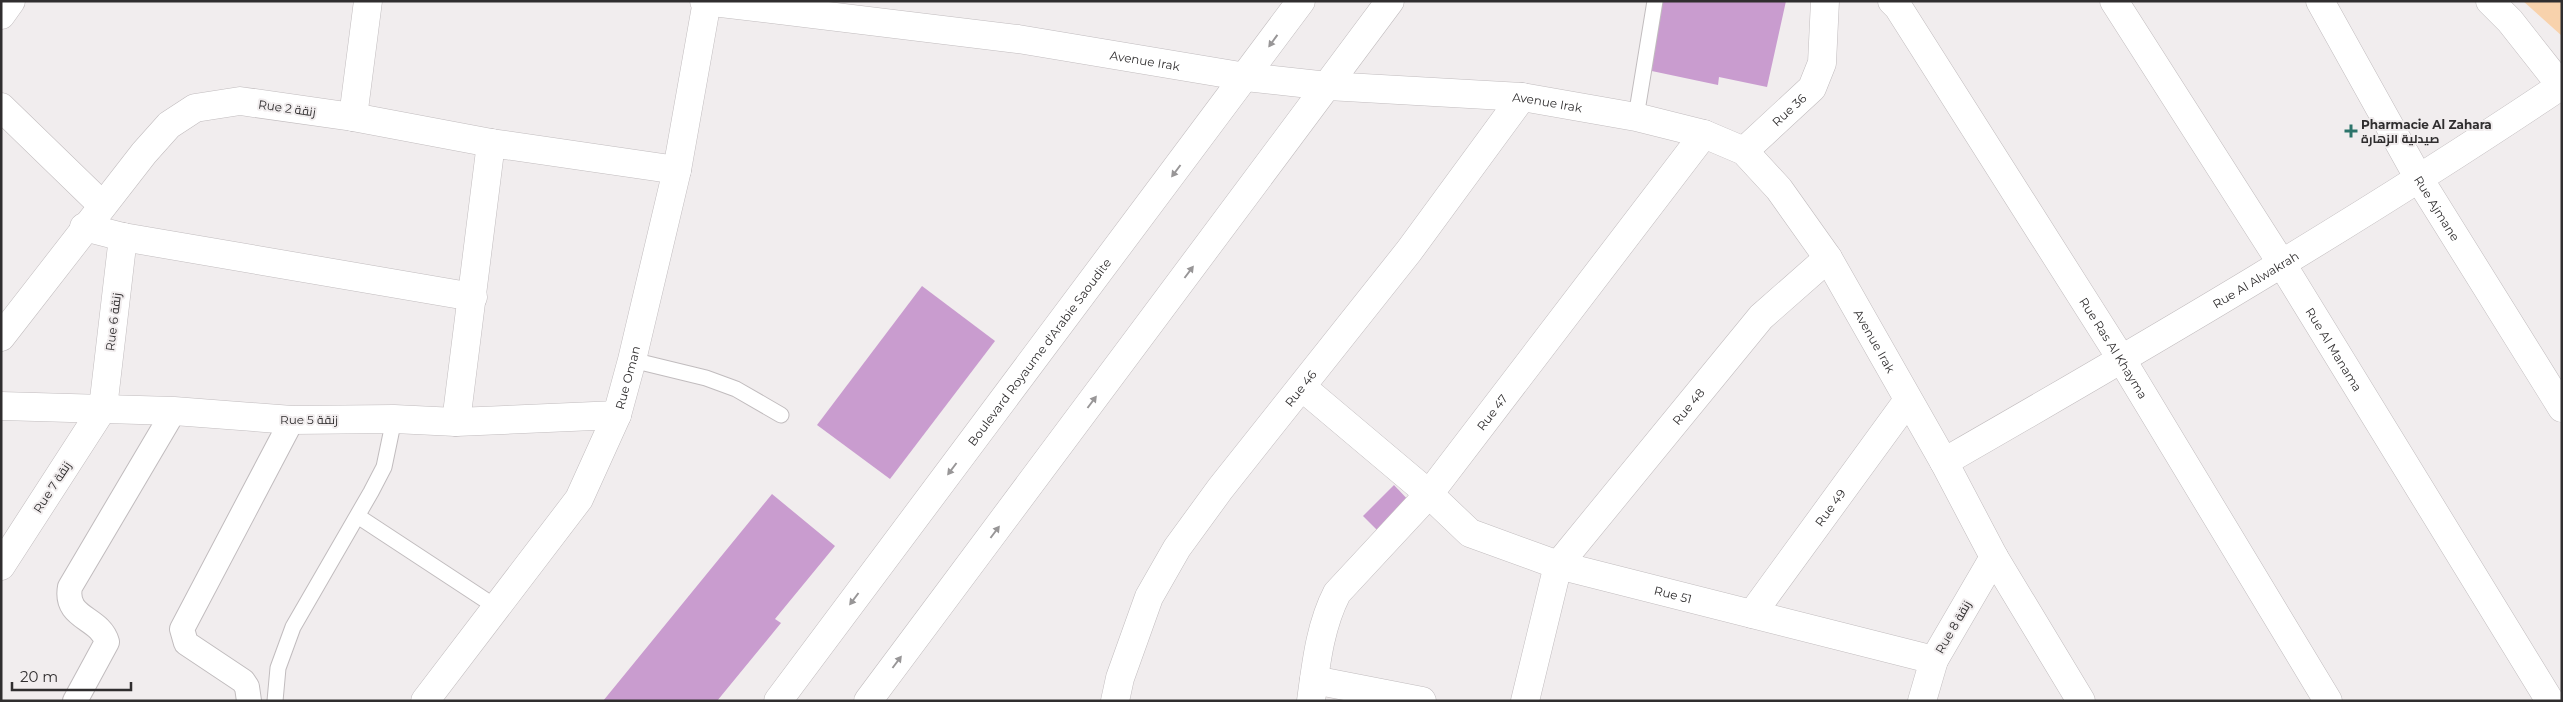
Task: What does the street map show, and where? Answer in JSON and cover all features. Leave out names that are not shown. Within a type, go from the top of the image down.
[{"type":"street","points":[[1,15],[11,1]]},
{"type":"street","points":[[353,117],[368,1]]},
{"type":"street","name":"Boulevard Royaume d'Arabie Saoudite","points":[[778,701],[1301,1]]},
{"type":"street","points":[[868,701],[1390,1]]},
{"type":"street","name":"Rue 36","points":[[1744,151],[1812,88],[1822,63],[1825,1]]},
{"type":"street","name":"Rue Al Manama","points":[[2114,1],[2282,264],[2550,701]]},
{"type":"street","name":"Rue Ajmane","points":[[2320,1],[2418,177],[2562,408]]},
{"type":"street","points":[[2490,1],[2510,21],[2562,86]]},
{"type":"street","name":"Avenue Irak","points":[[706,2],[1018,39],[1246,77],[1328,86],[1522,97],[1636,117],[1704,134],[1744,151],[1779,189],[1828,258],[1944,462],[1994,557],[2081,701]]},
{"type":"street","name":"Rue Oman","points":[[425,701],[579,499],[616,415],[632,360],[677,170],[706,2]]},
{"type":"street","name":"Rue Ras Al Khayma","points":[[1898,3],[2122,360],[2328,701]]},
{"type":"street","name":"Rue Al Alwakrah","points":[[1944,462],[2122,360],[2282,264],[2562,86]]},
{"type":"street","name":"Rue 46","points":[[1115,701],[1120,678],[1149,597],[1177,548],[1220,489],[1409,251],[1522,97]]},
{"type":"street","name":"Rue 2 زنقة","points":[[1,337],[84,227],[159,136],[180,116],[195,108],[240,101],[353,117],[491,143],[677,170]]},
{"type":"street","points":[[1,107],[102,205]]},
{"type":"street","name":"Rue 47","points":[[1313,691],[1322,630],[1329,609],[1338,593],[1429,494],[1704,134]]},
{"type":"street","points":[[456,422],[491,143]]},
{"type":"street","points":[[84,227],[123,237],[473,297]]},
{"type":"street","name":"Rue 6 زنقة","points":[[103,408],[123,237]]},
{"type":"street","name":"Rue 48","points":[[1558,565],[1761,318],[1828,258]]},
{"type":"street","name":"Rue 51","points":[[1302,387],[1429,494],[1470,533],[1558,565],[1934,660]]},
{"type":"street","name":"Rue 49","points":[[1752,614],[1908,400]]},
{"type":"street","name":"Rue 5 زنقة","points":[[1,406],[174,411],[292,420],[394,419],[456,422],[616,415]]},
{"type":"street","name":"Rue 7 زنقة","points":[[1,566],[103,408]]},
{"type":"street","points":[[76,701],[107,642],[101,631],[72,607],[68,598],[70,587],[174,411]]},
{"type":"street","points":[[249,701],[247,687],[243,681],[186,643],[182,629],[292,420]]},
{"type":"street","name":"Rue 8 زنقة","points":[[1922,701],[1934,660],[1994,557]]},
{"type":"street","points":[[1525,701],[1558,565]]},
{"type":"street","points":[[1313,691],[1422,701]]},
{"type":"lane","points":[[1636,117],[1655,1]]},
{"type":"lane","points":[[632,360],[713,381],[736,389],[781,415]]},
{"type":"lane","points":[[275,701],[278,668],[292,627],[324,570],[358,517],[384,467],[394,419]]},
{"type":"lane","points":[[358,517],[496,607]]},
{"type":"shaded area","points":[[2523,1],[2562,1],[2562,36]]},
{"type":"building","points":[[1662,1],[1786,1],[1767,87],[1719,77],[1718,85],[1647,70]]},
{"type":"building","points":[[922,286],[995,341],[890,479],[817,425]]},
{"type":"building","points":[[1394,485],[1411,503],[1381,534],[1363,516]]},
{"type":"building","points":[[772,494],[835,546],[775,619],[781,623],[717,701],[603,701]]},
{"type":"place","name":"Pharmacie Al Zahara صيدلية الزهارة","points":[[2351,131]]}]
